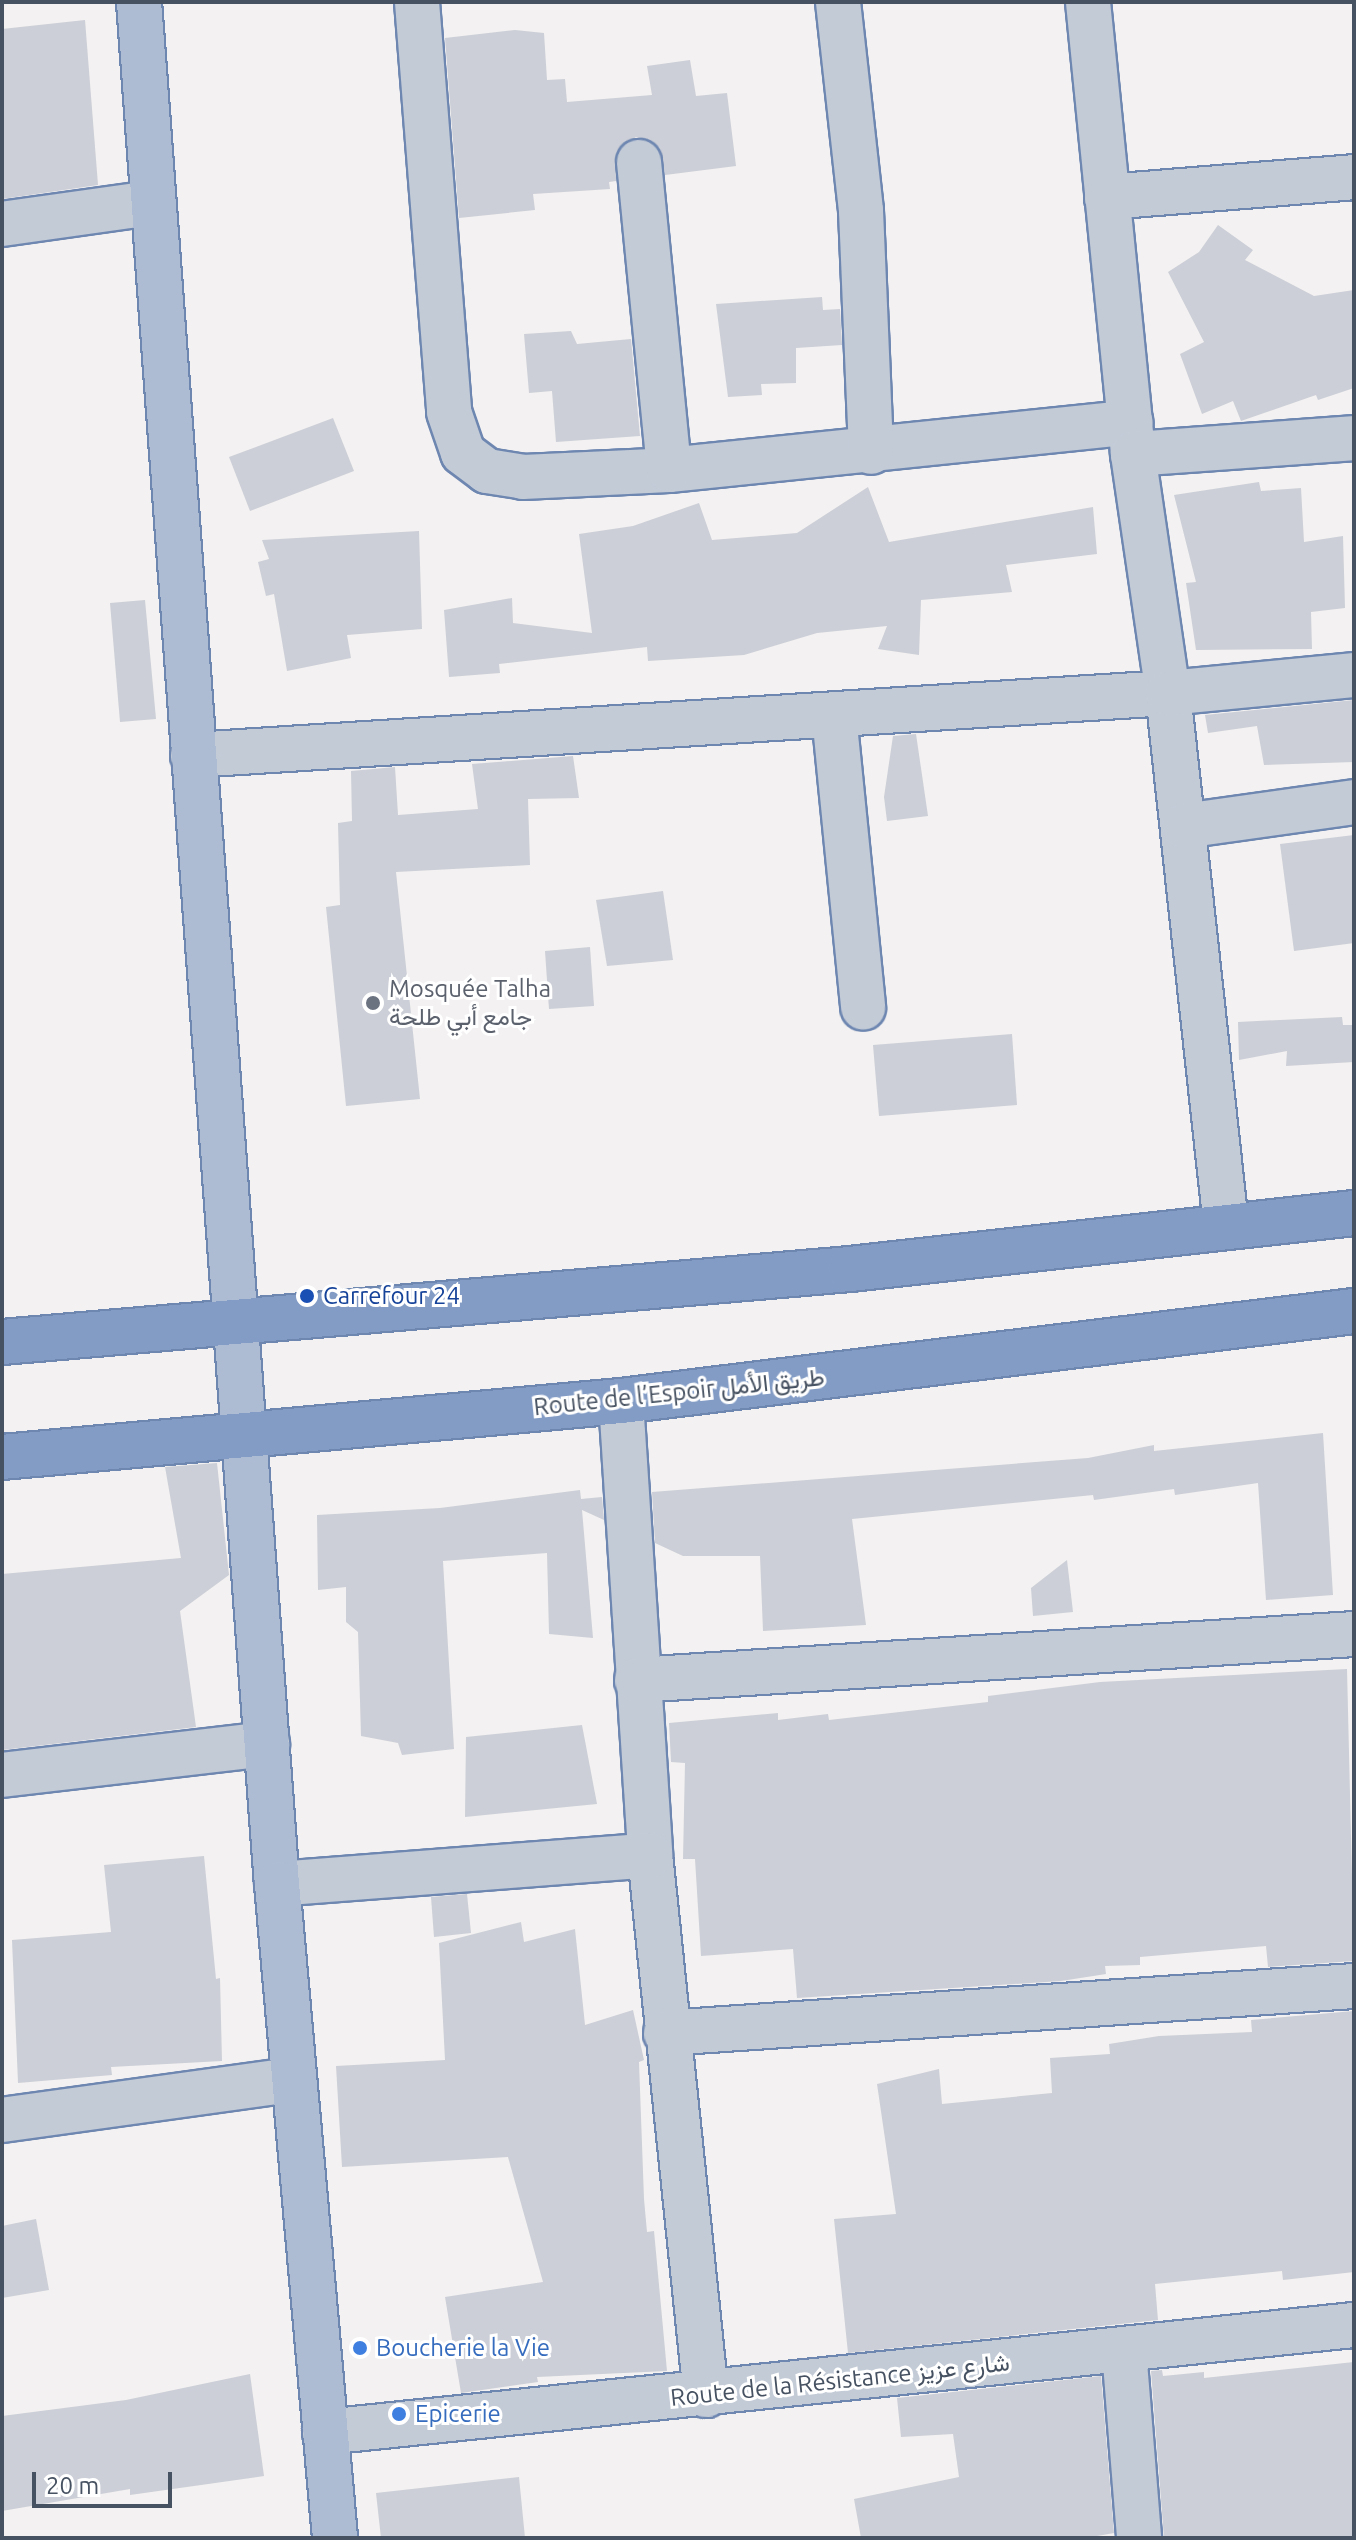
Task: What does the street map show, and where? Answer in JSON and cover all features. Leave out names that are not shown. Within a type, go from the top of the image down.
[{"type":"highway","points":[[2,1342],[850,1269],[1354,1213]]},
{"type":"highway","name":"Route de l’Espoir طريق الأمل","points":[[2,1457],[245,1432],[621,1401],[1354,1311]]},
{"type":"main road","points":[[139,2],[151,203],[238,1324],[292,2080],[335,2538]]},
{"type":"street","points":[[417,2],[449,412],[463,453],[487,471],[523,477],[669,470],[871,452],[1132,438],[1354,438]]},
{"type":"street","points":[[838,2],[861,211],[871,452]]},
{"type":"street","points":[[1088,2],[1132,438],[1184,826],[1226,1225]]},
{"type":"street","points":[[639,162],[669,470]]},
{"type":"street","points":[[1107,197],[1354,177]]},
{"type":"street","points":[[2,224],[151,203]]},
{"type":"street","points":[[193,755],[1168,693],[1354,675]]},
{"type":"street","points":[[834,715],[863,1008]]},
{"type":"street","points":[[1184,826],[1354,802]]},
{"type":"street","points":[[621,1401],[650,1855],[666,2033],[706,2395]]},
{"type":"street","points":[[637,1680],[1354,1634]]},
{"type":"street","points":[[2,1775],[267,1744]]},
{"type":"street","points":[[277,1884],[650,1855]]},
{"type":"street","points":[[666,2033],[1354,1986]]},
{"type":"street","points":[[2,2120],[292,2080]]},
{"type":"street","name":"Route de la Résistance شارع عزيز","points":[[325,2432],[706,2395],[1354,2325]]},
{"type":"street","points":[[1124,2350],[1139,2538]]},
{"type":"building","points":[[85,20],[98,185],[2,199],[2,29]]},
{"type":"building","points":[[515,30],[544,33],[547,80],[565,79],[567,102],[652,95],[647,66],[690,60],[696,96],[727,93],[736,166],[665,175],[659,147],[636,137],[617,151],[616,181],[609,182],[610,189],[533,194],[535,210],[459,218],[445,38]]},
{"type":"building","points":[[1218,225],[1253,250],[1245,260],[1314,296],[1354,290],[1354,388],[1318,400],[1316,395],[1241,421],[1233,401],[1202,414],[1180,354],[1204,342],[1168,272],[1199,252]]},
{"type":"building","points":[[822,297],[823,310],[840,309],[842,345],[796,348],[796,383],[761,384],[762,395],[728,397],[716,304]]},
{"type":"building","points":[[571,331],[577,344],[631,339],[640,436],[556,442],[552,391],[529,393],[524,334]]},
{"type":"building","points":[[333,418],[354,471],[250,511],[229,457]]},
{"type":"building","points":[[1259,482],[1261,491],[1301,488],[1304,542],[1343,536],[1345,608],[1311,612],[1312,649],[1196,650],[1186,583],[1196,582],[1174,495]]},
{"type":"building","points":[[868,487],[889,542],[1093,507],[1097,554],[1006,565],[1012,592],[921,600],[919,655],[878,649],[887,626],[817,633],[744,655],[648,661],[647,647],[499,664],[500,673],[449,677],[444,610],[512,598],[513,623],[592,633],[579,534],[633,526],[699,503],[712,540],[797,533]]},
{"type":"building","points":[[419,531],[422,629],[347,635],[351,658],[287,671],[274,594],[266,596],[258,562],[269,559],[262,540]]},
{"type":"building","points":[[145,600],[156,719],[120,722],[110,603]]},
{"type":"building","points":[[1354,700],[1354,762],[1264,765],[1257,726],[1208,733],[1205,715]]},
{"type":"building","points":[[916,734],[928,816],[887,821],[884,797],[893,736]]},
{"type":"building","points":[[573,756],[579,798],[528,799],[530,865],[396,872],[420,1099],[346,1106],[326,907],[340,905],[338,823],[352,821],[351,771],[395,767],[398,815],[478,809],[472,764]]},
{"type":"building","points":[[1354,835],[1354,943],[1294,951],[1280,844]]},
{"type":"building","points":[[663,891],[673,960],[607,966],[596,900]]},
{"type":"building","points":[[590,947],[594,1006],[549,1009],[545,951]]},
{"type":"building","points":[[1342,1017],[1343,1025],[1354,1025],[1354,1062],[1286,1066],[1287,1051],[1239,1060],[1238,1022]]},
{"type":"building","points":[[1012,1034],[1017,1105],[879,1116],[873,1045]]},
{"type":"building","points":[[1323,1433],[1333,1595],[1266,1600],[1258,1483],[1175,1495],[1174,1489],[1094,1500],[1093,1495],[852,1519],[866,1625],[763,1631],[760,1556],[683,1556],[655,1543],[652,1492],[1088,1458],[1154,1445],[1154,1451]]},
{"type":"building","points":[[217,1463],[229,1575],[180,1611],[196,1727],[2,1750],[2,1574],[181,1558],[165,1467]]},
{"type":"building","points":[[580,1490],[581,1499],[602,1497],[604,1520],[582,1510],[593,1638],[549,1634],[547,1553],[443,1561],[454,1749],[402,1755],[398,1743],[361,1736],[358,1632],[346,1622],[346,1587],[318,1590],[317,1515],[440,1508]]},
{"type":"building","points":[[1067,1560],[1073,1612],[1033,1616],[1031,1588]]},
{"type":"building","points":[[1347,1669],[1354,1961],[1268,1967],[1266,1946],[1140,1957],[1140,1965],[1105,1966],[1106,1974],[1061,1981],[797,1998],[793,1949],[701,1956],[695,1859],[683,1859],[685,1763],[671,1762],[669,1723],[778,1713],[778,1720],[828,1714],[829,1720],[988,1702],[988,1696],[1100,1682]]},
{"type":"building","points":[[582,1725],[597,1804],[465,1817],[466,1737]]},
{"type":"building","points":[[204,1856],[216,1979],[220,1978],[222,2061],[111,2067],[112,2075],[18,2083],[12,1940],[111,1932],[104,1865]]},
{"type":"building","points":[[467,1894],[471,1933],[434,1937],[431,1897]]},
{"type":"building","points":[[521,1922],[524,1942],[575,1929],[585,2025],[633,2010],[644,2060],[639,2062],[647,2232],[654,2231],[667,2371],[537,2377],[538,2382],[461,2393],[445,2297],[543,2282],[508,2157],[342,2167],[336,2066],[445,2060],[439,1943]]},
{"type":"building","points":[[1354,2011],[1354,2272],[1283,2280],[1282,2271],[1155,2284],[1158,2320],[848,2353],[834,2219],[896,2214],[877,2084],[939,2069],[942,2104],[1052,2093],[1050,2058],[1110,2054],[1109,2044],[1159,2036],[1252,2032],[1251,2020]]},
{"type":"building","points":[[36,2219],[49,2290],[2,2298],[2,2226]]},
{"type":"building","points":[[1354,2362],[1354,2538],[1164,2538],[1151,2371],[1162,2370],[1163,2376],[1204,2372],[1204,2378]]},
{"type":"building","points":[[250,2374],[264,2476],[130,2495],[130,2489],[2,2511],[2,2416],[126,2400]]},
{"type":"building","points":[[1101,2376],[1114,2533],[1086,2538],[861,2538],[854,2499],[959,2477],[953,2434],[901,2437],[897,2398]]},
{"type":"building","points":[[519,2477],[525,2538],[381,2538],[376,2493]]},
{"type":"place","name":"Mosquée Talha جامع أبي طلحة","points":[[373,1003]]},
{"type":"place","name":"Carrefour 24","points":[[307,1296]]},
{"type":"place","name":"Boucherie la Vie","points":[[360,2348]]},
{"type":"place","name":"Epicerie","points":[[399,2414]]}]
